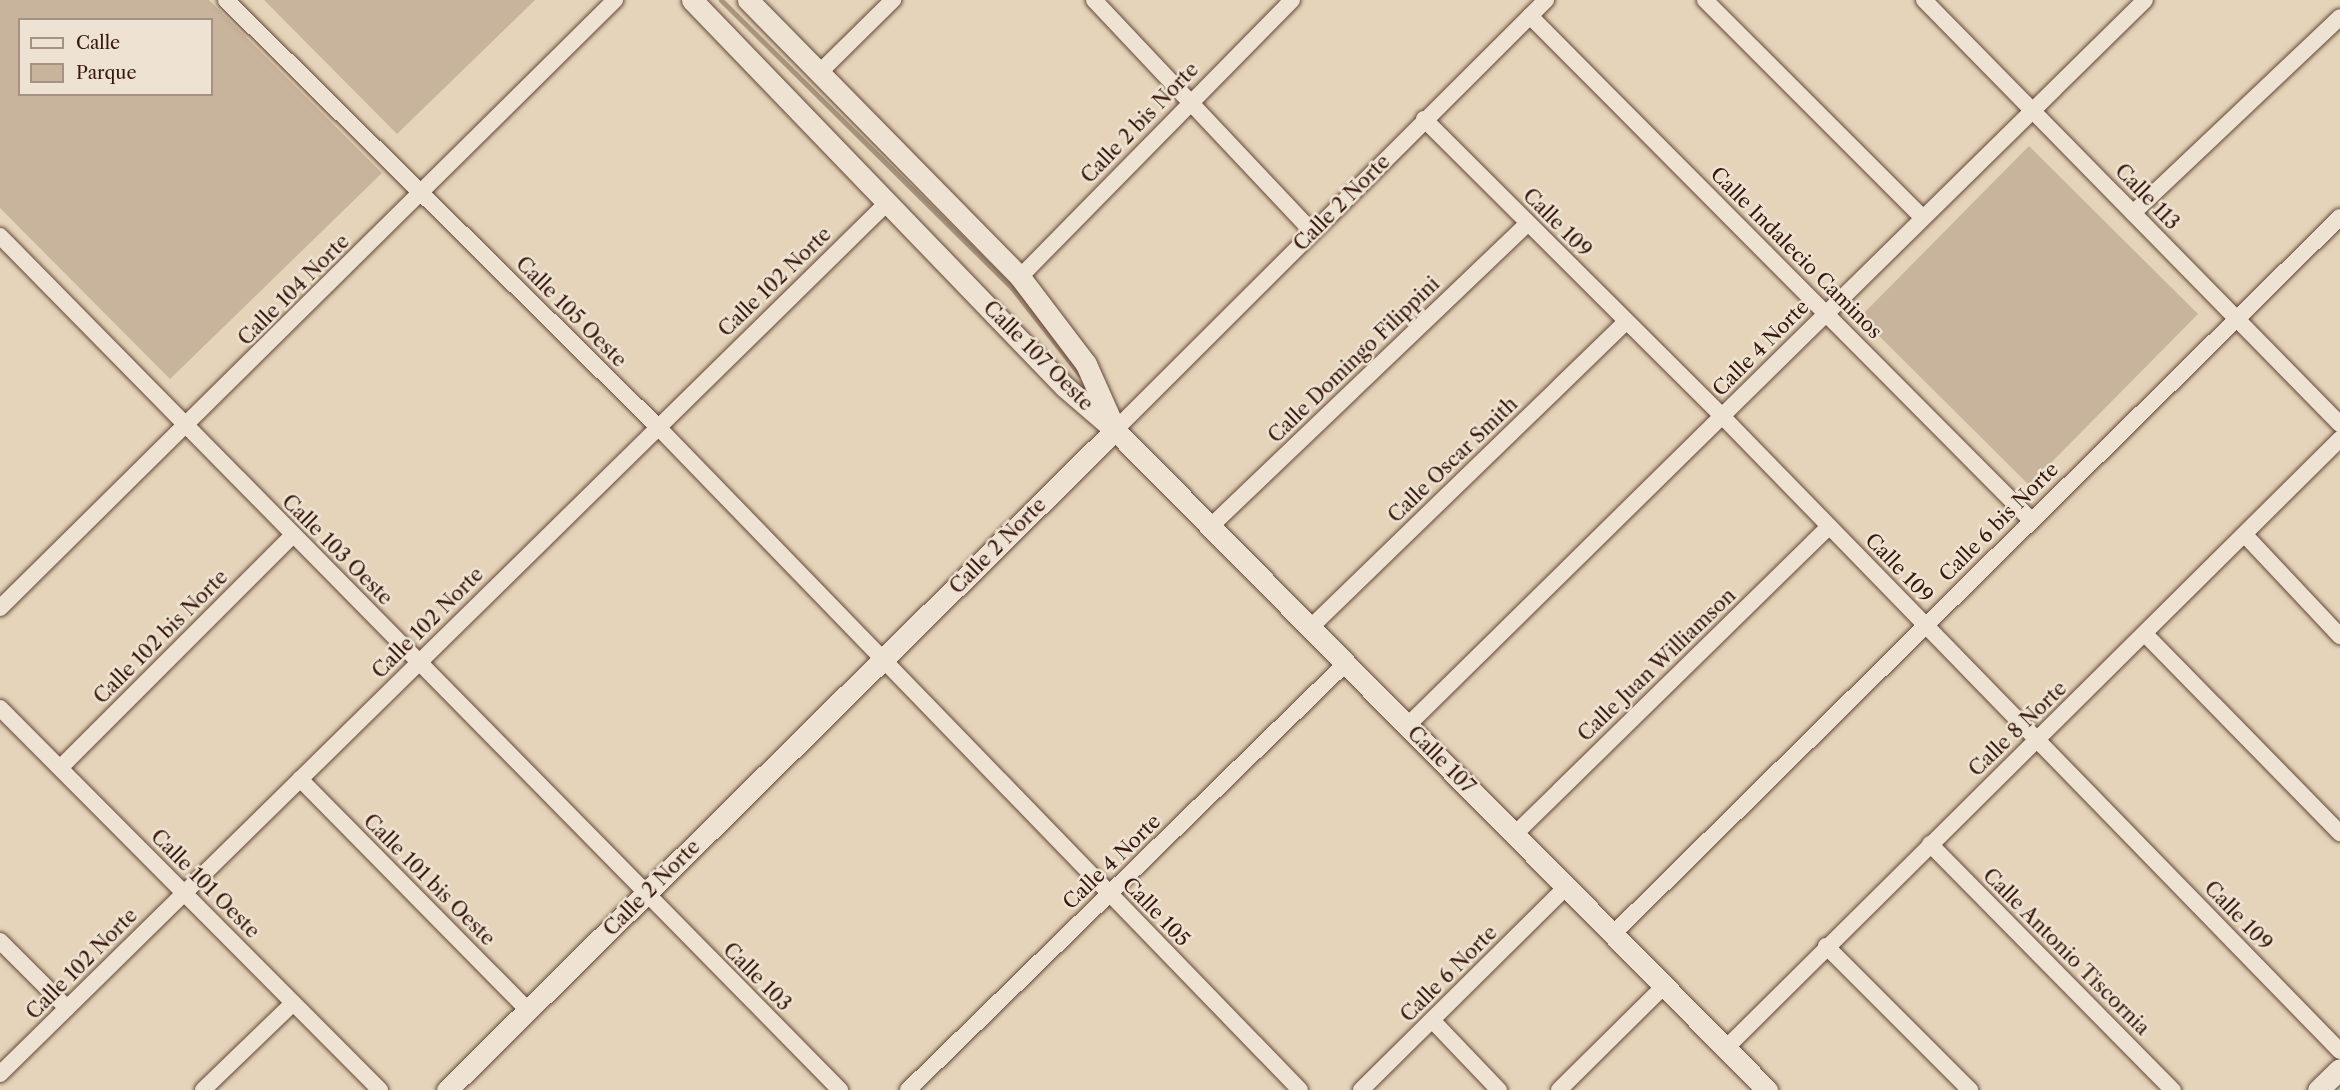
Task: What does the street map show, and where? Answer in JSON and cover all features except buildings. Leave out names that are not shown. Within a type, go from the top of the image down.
[{"type":"street","name":"Calle 105 Oeste","points":[[226,0],[657,426],[880,661]]},
{"type":"street","name":"Calle 104 Norte","points":[[0,608],[186,428],[615,0]]},
{"type":"street","name":"Calle 107 Oeste","points":[[692,0],[1065,387],[1115,430]]},
{"type":"street","name":"Calle 107 Oeste","points":[[748,0],[1020,277],[1086,364],[1115,430]]},
{"type":"street","points":[[820,72],[893,0]]},
{"type":"street","points":[[1094,0],[1314,232]]},
{"type":"street","name":"Calle 2 bis Norte","points":[[1020,277],[1189,102],[1292,0]]},
{"type":"street","name":"Calle 2 Norte","points":[[447,1090],[1546,0]]},
{"type":"street","points":[[1705,0],[1922,217]]},
{"type":"street","name":"Calle 113","points":[[1924,0],[2340,424]]},
{"type":"street","name":"Calle 4 Norte","points":[[1407,726],[2032,111],[2139,2]]},
{"type":"street","name":"Calle Indalecio Caminos","points":[[1530,16],[2031,520]]},
{"type":"street","points":[[2133,213],[2340,17]]},
{"type":"street","name":"Calle 109","points":[[1424,119],[1722,416],[2340,1051]]},
{"type":"street","name":"Calle 102 Norte","points":[[0,1074],[657,426],[887,203]]},
{"type":"street","name":"Calle 6 bis Norte","points":[[1613,934],[2340,217]]},
{"type":"street","name":"Calle Domingo Filippini","points":[[1210,527],[1528,223]]},
{"type":"street","name":"Calle 103 Oeste","points":[[0,236],[645,894]]},
{"type":"street","name":"Calle Oscar Smith","points":[[1310,628],[1626,322]]},
{"type":"street","name":"Calle 107","points":[[1115,430],[1767,1090]]},
{"type":"street","name":"Calle 8 Norte","points":[[1726,1048],[1826,946],[2038,740],[2340,439]]},
{"type":"street","name":"Calle Juan Williamson","points":[[1514,835],[1829,526]]},
{"type":"street","points":[[2244,535],[2340,636]]},
{"type":"street","name":"Calle 102 bis Norte","points":[[60,768],[293,536]]},
{"type":"street","points":[[2145,634],[2340,833]]},
{"type":"street","name":"Calle 105","points":[[880,661],[1300,1090]]},
{"type":"street","name":"Calle 4 Norte","points":[[908,1090],[1345,664]]},
{"type":"street","name":"Calle 101 Oeste","points":[[0,708],[380,1090]]},
{"type":"street","name":"Calle 101 bis Oeste","points":[[300,779],[528,1010]]},
{"type":"street","name":"Calle Antonio Tiscornia","points":[[1930,844],[2173,1090]]},
{"type":"street","name":"Calle 6 Norte","points":[[1361,1090],[1566,887]]},
{"type":"street","name":"Calle 103","points":[[645,894],[840,1090]]},
{"type":"street","points":[[0,941],[67,1008]]},
{"type":"street","points":[[1826,946],[1970,1090]]},
{"type":"street","points":[[1559,1090],[1664,986]]},
{"type":"street","points":[[203,1090],[293,1003]]},
{"type":"street","points":[[1432,1020],[1499,1090]]},
{"type":"street","points":[[2318,1090],[2340,1068]]},
{"type":"green space","points":[[0,0],[209,0],[382,173],[170,379],[0,208]]},
{"type":"green space","points":[[264,0],[535,0],[397,134]]},
{"type":"green space","points":[[2029,146],[2198,314],[2029,485],[1860,317]]},
{"type":"waterway","points":[[721,0],[1012,288],[1080,375]]}]
